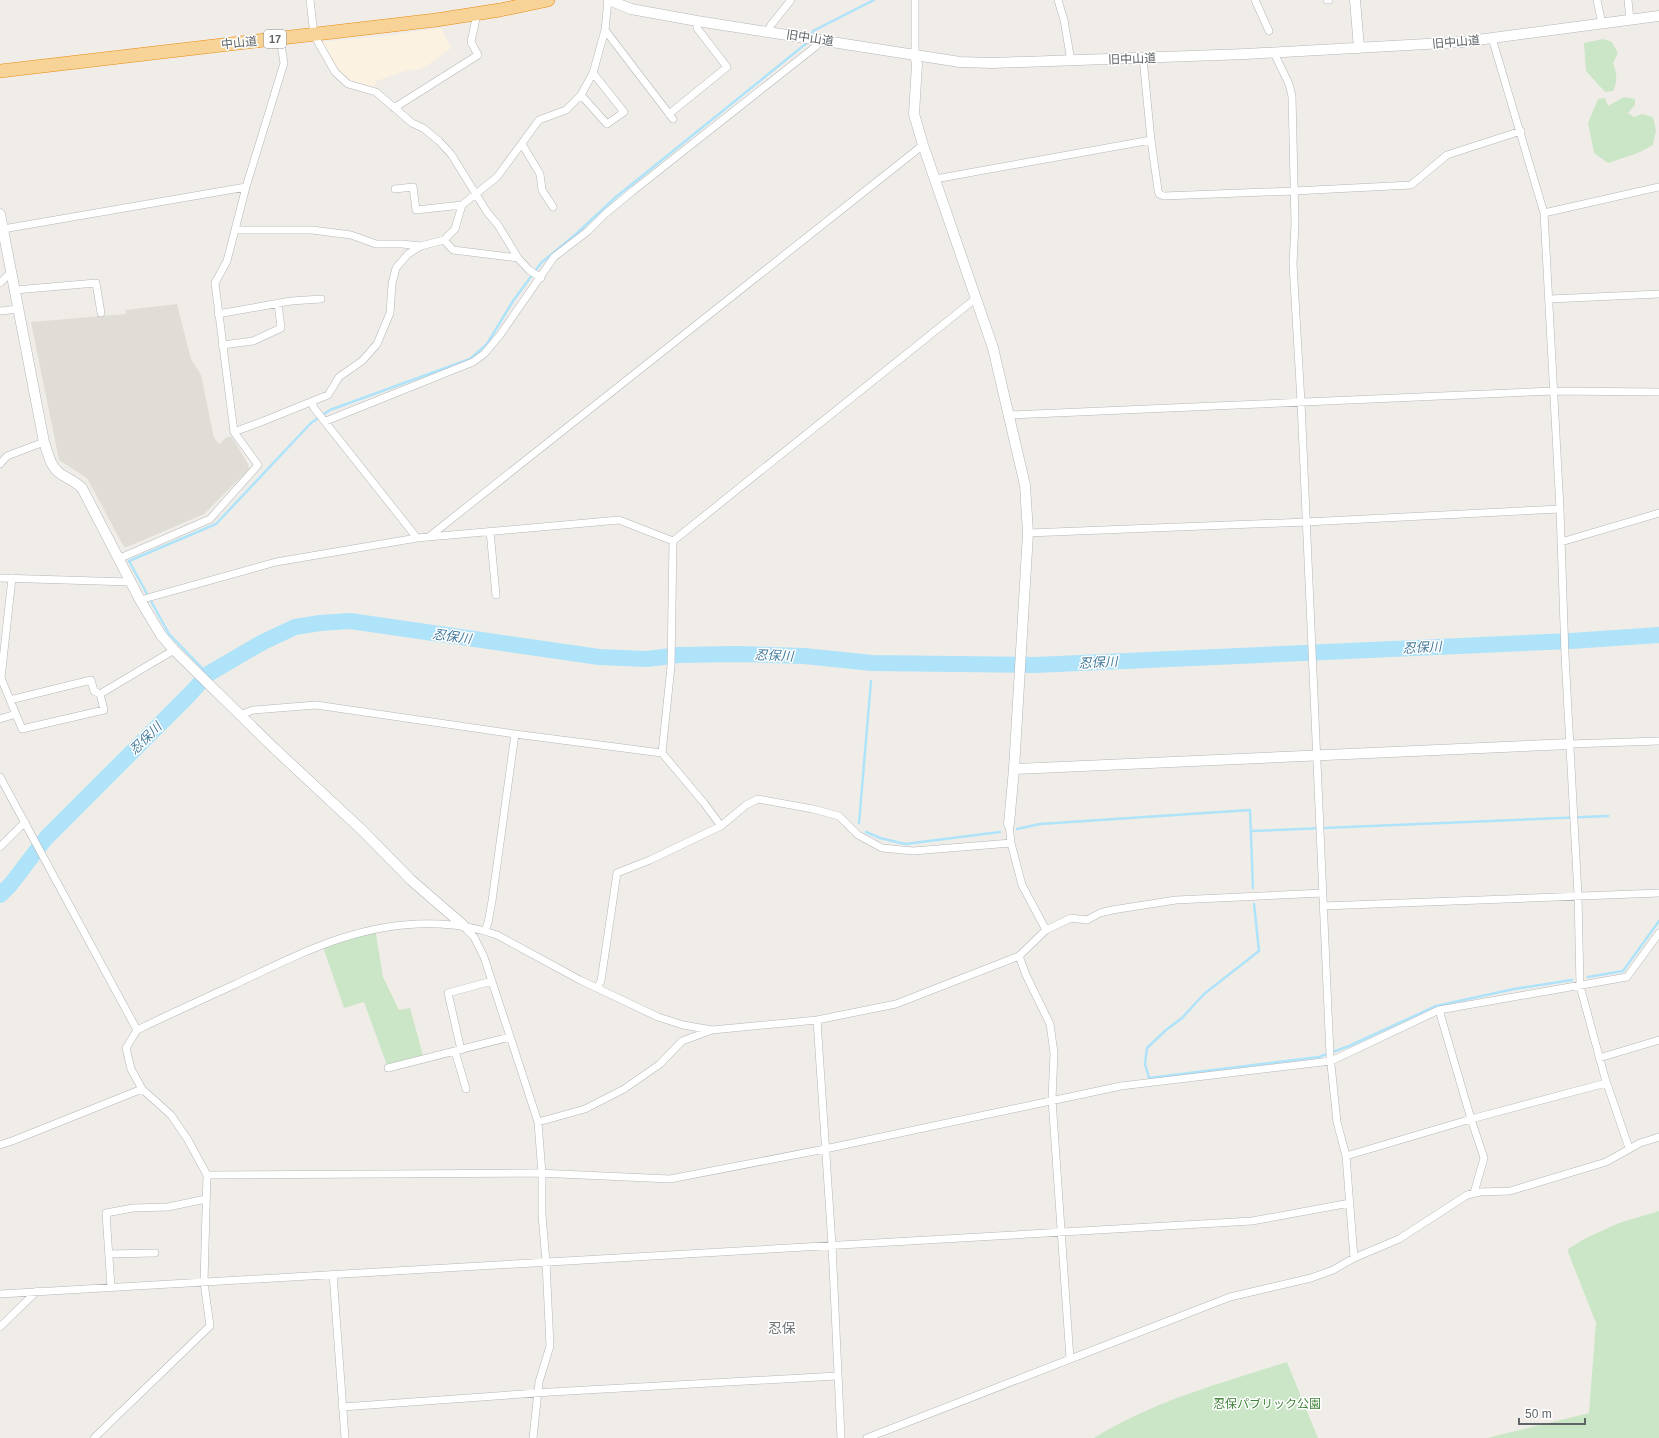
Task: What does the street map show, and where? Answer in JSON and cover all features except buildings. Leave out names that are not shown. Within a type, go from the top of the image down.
[{"type":"highway","name":"中山道","points":[[0,71],[436,20],[548,0]]},
{"type":"street","points":[[310,0],[314,35],[331,67],[348,84],[376,92],[412,123],[423,128],[439,140],[451,154],[518,258],[529,270],[541,278]]},
{"type":"street","points":[[234,432],[328,395],[339,377],[362,361],[377,344],[390,313],[392,284],[396,268],[408,254],[421,246],[444,240],[455,229],[462,205],[497,178],[540,120],[555,116],[566,110],[581,95],[593,73],[605,30],[609,0]]},
{"type":"street","name":"旧中山道","points":[[609,0],[636,10],[697,21],[975,63],[1071,61],[1274,53],[1462,42],[1659,16]]},
{"type":"street","points":[[768,31],[791,0]]},
{"type":"street","points":[[915,0],[915,55],[917,64],[914,114],[923,145],[993,348],[1025,485],[1028,533],[1014,769],[1009,824],[1011,843],[1022,885],[1046,930]]},
{"type":"street","points":[[1058,0],[1064,20],[1071,61]]},
{"type":"street","points":[[1255,0],[1269,31]]},
{"type":"street","points":[[1355,0],[1359,48]]},
{"type":"street","points":[[1597,0],[1602,24]]},
{"type":"street","points":[[1628,0],[1630,20]]},
{"type":"street","points":[[394,108],[478,55],[471,42],[476,14]]},
{"type":"street","points":[[605,30],[671,116],[727,67],[697,28],[697,21]]},
{"type":"street","points":[[1492,38],[1521,131],[1544,213],[1550,299],[1565,655],[1578,895],[1580,986],[1606,1083],[1629,1148]]},
{"type":"street","points":[[118,559],[210,519],[258,465],[234,432],[215,283],[227,260],[246,187],[284,63],[280,39]]},
{"type":"street","points":[[326,421],[473,362],[484,354],[500,336],[554,257],[588,231],[605,214],[634,190],[815,47],[818,44],[813,39]]},
{"type":"street","points":[[1274,53],[1289,84],[1292,96],[1295,224],[1293,264],[1301,402],[1322,893],[1331,1061],[1337,1122],[1346,1156],[1354,1258]]},
{"type":"street","points":[[1143,58],[1151,140],[1158,190],[1159,194],[1164,196],[1411,185],[1447,155],[1521,131]]},
{"type":"street","points":[[581,95],[607,124],[624,112],[593,73]]},
{"type":"street","points":[[935,179],[1151,140]]},
{"type":"street","points":[[522,144],[540,174],[542,190],[553,207]]},
{"type":"street","points":[[430,536],[923,145]]},
{"type":"street","points":[[3,229],[246,187]]},
{"type":"street","points":[[395,189],[413,187],[416,210],[462,205]]},
{"type":"street","points":[[1544,213],[1659,187]]},
{"type":"street","points":[[0,214],[3,229],[3,241],[15,290],[44,442],[52,467],[62,476],[76,482],[82,488],[130,582],[160,634],[194,670],[363,831],[412,880],[463,925],[474,937],[480,949],[492,981],[538,1122],[542,1174],[542,1215],[550,1346],[539,1382],[533,1438]]},
{"type":"street","points":[[236,230],[312,230],[351,235],[376,244],[421,246]]},
{"type":"street","points":[[444,240],[453,250],[518,258]]},
{"type":"street","points":[[0,273],[11,272]]},
{"type":"street","points":[[0,283],[11,272]]},
{"type":"street","points":[[15,290],[96,283],[101,313]]},
{"type":"street","points":[[1550,299],[1659,294]]},
{"type":"street","points":[[673,541],[975,299]]},
{"type":"street","points":[[218,314],[291,301],[321,300]]},
{"type":"street","points":[[222,345],[253,341],[281,328],[278,303]]},
{"type":"street","points":[[0,311],[18,309]]},
{"type":"street","points":[[1009,415],[1554,391],[1659,392]]},
{"type":"street","points":[[311,402],[417,538]]},
{"type":"street","points":[[0,464],[3,456],[44,442]]},
{"type":"street","points":[[1028,533],[1306,522],[1560,509]]},
{"type":"street","points":[[1561,542],[1659,513]]},
{"type":"street","points":[[140,600],[276,562],[430,536],[619,520],[673,541]]},
{"type":"street","points":[[490,531],[496,595]]},
{"type":"street","points":[[662,753],[672,649],[673,541]]},
{"type":"street","points":[[0,578],[130,582]]},
{"type":"street","points":[[10,700],[91,680],[94,691],[100,694],[104,710],[22,729],[16,714],[10,700],[1,678],[12,578]]},
{"type":"street","points":[[100,694],[174,650]]},
{"type":"street","points":[[240,714],[253,710],[316,705],[515,734],[662,753],[704,803],[721,826]]},
{"type":"street","points":[[0,719],[16,714]]},
{"type":"street","points":[[485,930],[488,923],[492,901],[515,734]]},
{"type":"street","points":[[1014,769],[1659,741]]},
{"type":"street","points":[[0,777],[46,859],[137,1030]]},
{"type":"street","points":[[597,988],[601,981],[617,873],[650,860],[721,826],[746,805],[758,799],[813,809],[838,816],[858,835],[882,848],[914,851],[1011,843]]},
{"type":"street","points":[[0,847],[25,822]]},
{"type":"street","points":[[538,1122],[585,1109],[624,1089],[660,1064],[682,1041],[712,1030],[817,1020],[896,1004],[1019,956],[1046,930],[1071,918],[1087,920],[1100,913],[1112,910],[1176,900],[1322,893]]},
{"type":"street","points":[[1323,906],[1659,893]]},
{"type":"street","points":[[94,1438],[210,1326],[204,1282],[206,1175],[188,1140],[171,1115],[142,1089],[131,1069],[126,1048],[137,1030],[283,961],[338,938],[394,925],[420,923],[463,925],[485,930],[597,988],[658,1017],[683,1025],[712,1030]]},
{"type":"street","points":[[206,1175],[542,1174],[670,1179],[825,1149],[1052,1099],[1121,1086],[1331,1061],[1439,1010],[1627,977],[1659,934]]},
{"type":"street","points":[[1019,956],[1026,975],[1050,1024],[1054,1053],[1052,1099],[1070,1360]]},
{"type":"street","points":[[466,1089],[448,993],[492,981]]},
{"type":"street","points":[[1439,1010],[1484,1158],[1474,1193]]},
{"type":"street","points":[[817,1020],[832,1245],[841,1438]]},
{"type":"street","points":[[388,1068],[510,1037]]},
{"type":"street","points":[[1599,1058],[1659,1040]]},
{"type":"street","points":[[1346,1156],[1471,1119],[1606,1083]]},
{"type":"street","points":[[0,1145],[142,1089]]},
{"type":"street","points":[[867,1438],[1231,1296],[1311,1278],[1333,1270],[1354,1258],[1399,1239],[1467,1195],[1474,1193],[1510,1191],[1606,1162],[1629,1148],[1659,1137]]},
{"type":"street","points":[[111,1287],[106,1213],[133,1208],[168,1207],[206,1199]]},
{"type":"street","points":[[0,1294],[1252,1221],[1350,1203]]},
{"type":"street","points":[[109,1254],[155,1253]]},
{"type":"street","points":[[333,1274],[345,1438]]},
{"type":"street","points":[[0,1327],[37,1291]]},
{"type":"street","points":[[342,1407],[551,1392],[837,1376]]},
{"type":"shaded area","points":[[441,28],[451,48],[425,67],[413,71],[411,69],[376,81],[374,90],[350,82],[337,71],[321,42],[386,36]]},
{"type":"shaded area","points":[[177,304],[191,359],[201,375],[214,438],[219,444],[227,437],[232,437],[248,464],[249,469],[204,514],[124,547],[87,478],[59,460],[31,322],[126,314],[125,310]]},
{"type":"green space","points":[[1603,39],[1612,42],[1618,53],[1613,63],[1616,77],[1615,87],[1613,91],[1605,92],[1586,71],[1584,43]]},
{"type":"green space","points":[[1624,97],[1635,99],[1635,105],[1628,113],[1634,117],[1642,114],[1653,117],[1656,131],[1653,145],[1638,153],[1608,163],[1594,153],[1588,123],[1598,99],[1605,98],[1608,106]]},
{"type":"green space","points":[[375,928],[383,977],[399,1010],[410,1008],[424,1059],[388,1068],[364,1002],[344,1008],[322,944]]},
{"type":"green space","points":[[1659,1211],[1659,1438],[1487,1438],[1589,1413],[1596,1323],[1568,1249],[1586,1238],[1619,1223]]},
{"type":"green space","name":"忍保パブリック公園","points":[[1287,1362],[1318,1438],[1094,1438],[1140,1413],[1164,1403]]},
{"type":"waterway","points":[[811,35],[813,31],[874,0]]},
{"type":"waterway","points":[[208,674],[169,634],[129,561],[216,524],[311,423],[330,410],[470,359],[487,344],[513,301],[541,263],[576,234],[616,197],[808,42]]},
{"type":"waterway","name":"忍保川","points":[[0,895],[11,884],[46,838],[189,695],[208,674],[263,642],[295,627],[320,623],[350,621],[599,657],[647,659],[679,655],[737,654],[804,656],[872,663],[1035,665],[1571,641],[1659,635]]},
{"type":"waterway","points":[[859,823],[871,681]]},
{"type":"waterway","points":[[1017,829],[1040,824],[1250,810],[1253,888]]},
{"type":"waterway","points":[[1252,831],[1608,816]]},
{"type":"waterway","points":[[866,832],[880,838],[905,844],[1000,832]]},
{"type":"waterway","points":[[1254,904],[1259,951],[1204,994],[1182,1018],[1166,1030],[1147,1048],[1145,1064],[1149,1078],[1319,1057],[1349,1046],[1436,1006],[1514,989],[1572,980]]},
{"type":"waterway","points":[[1588,977],[1623,971],[1659,921]]},
{"type":"district","name":"忍保","points":[[782,1328]]}]
